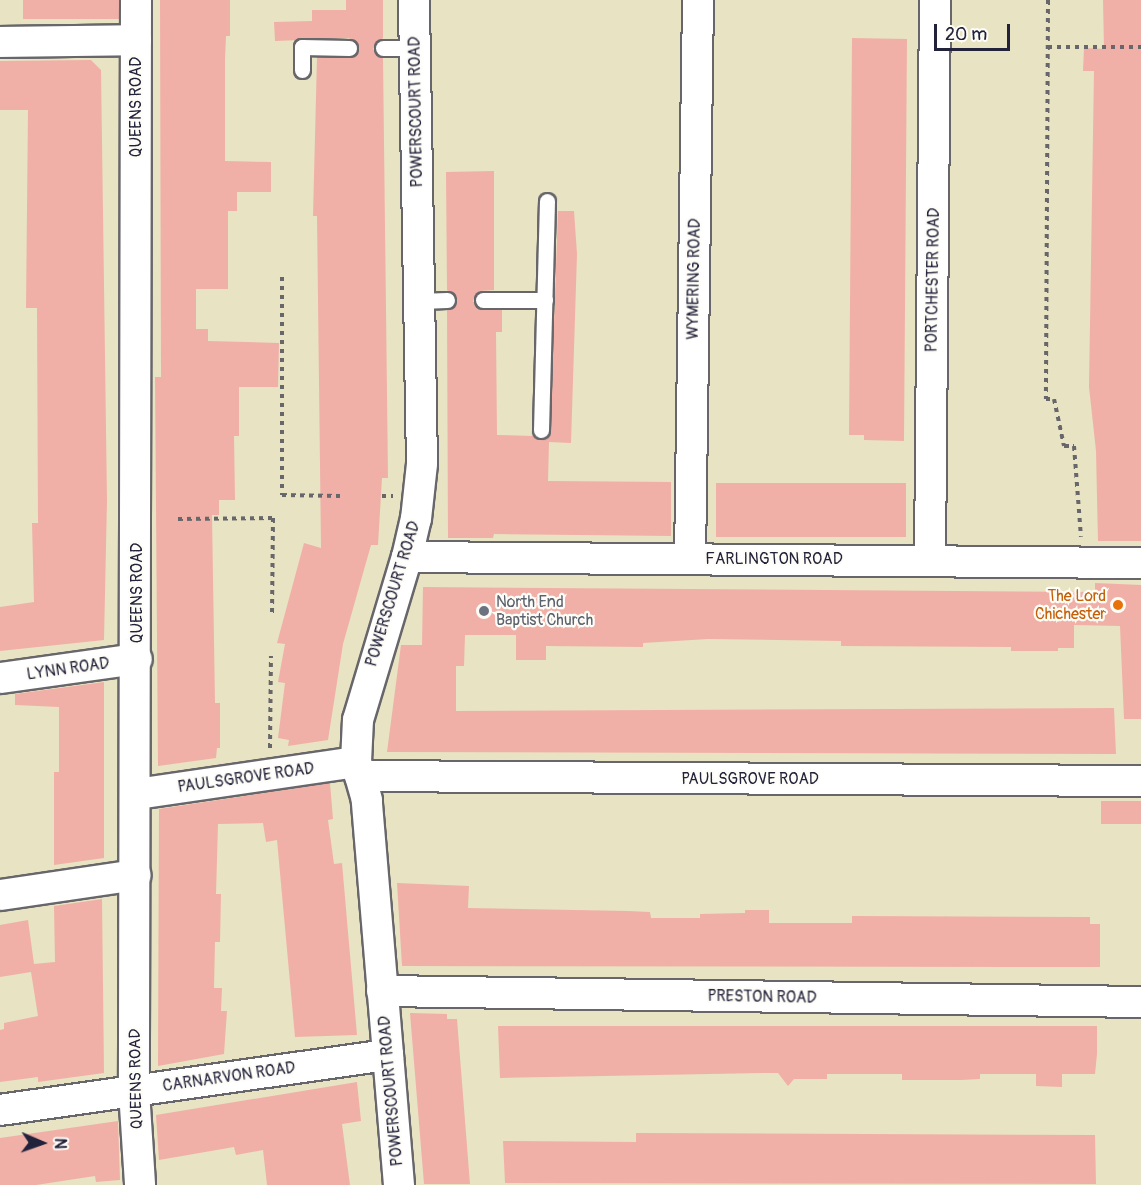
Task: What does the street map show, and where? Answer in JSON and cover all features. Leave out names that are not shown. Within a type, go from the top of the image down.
[{"type":"street","name":"QUEENS ROAD","points":[[136,0],[137,794],[134,1090],[140,1185]]},
{"type":"street","name":"POWERSCOURT ROAD","points":[[399,1185],[369,820],[358,769],[358,720],[367,680],[407,557],[416,519],[422,464],[433,300],[415,48],[414,0]]},
{"type":"street","name":"WYMERING ROAD","points":[[690,559],[698,0]]},
{"type":"street","name":"PORTCHESTER ROAD","points":[[930,560],[935,0]]},
{"type":"street","points":[[0,42],[136,40]]},
{"type":"street","name":"FARLINGTON ROAD","points":[[407,557],[1141,563]]},
{"type":"street","name":"LYNN ROAD","points":[[0,678],[137,659]]},
{"type":"street","name":"PAULSGROVE ROAD","points":[[137,794],[269,774],[358,769],[1141,781]]},
{"type":"street","points":[[0,895],[136,875]]},
{"type":"street","name":"PRESTON ROAD","points":[[382,992],[1141,1002]]},
{"type":"street","name":"CARNARVON ROAD","points":[[0,1110],[388,1055]]},
{"type":"lane","points":[[302,70],[302,47],[349,48]]},
{"type":"lane","points":[[383,48],[415,48]]},
{"type":"lane","points":[[541,430],[547,201]]},
{"type":"lane","points":[[483,300],[545,300]]},
{"type":"path","points":[[1048,0],[1046,399],[1054,399],[1064,446],[1074,446],[1083,562]]},
{"type":"path","points":[[1048,47],[1141,47]]},
{"type":"path","points":[[282,277],[282,495],[340,496]]},
{"type":"path","points":[[178,519],[273,518],[272,613]]},
{"type":"path","points":[[269,774],[271,656]]},
{"type":"building","points":[[23,0],[119,0],[119,19],[23,19]]},
{"type":"building","points":[[160,0],[230,0],[230,36],[226,36],[225,59],[225,161],[271,162],[271,192],[237,192],[237,211],[228,211],[228,289],[196,289],[196,329],[208,329],[208,341],[279,343],[278,387],[239,387],[239,436],[234,436],[235,500],[219,500],[219,515],[212,515],[215,703],[220,703],[220,748],[217,748],[216,758],[158,766],[155,377],[161,377]]},
{"type":"building","points":[[346,0],[383,0],[383,38],[373,49],[383,58],[388,478],[382,478],[378,545],[371,545],[343,644],[328,740],[288,746],[289,740],[278,738],[285,683],[278,682],[285,644],[277,643],[304,543],[321,548],[317,216],[313,216],[317,57],[349,58],[359,48],[349,38],[275,41],[274,22],[312,21],[312,10],[346,10]]},
{"type":"building","points":[[1103,0],[1141,0],[1141,541],[1098,541],[1096,451],[1089,387],[1094,71],[1083,71],[1084,48],[1104,49]]},
{"type":"building","points":[[852,38],[907,39],[904,441],[864,440],[864,435],[849,435]]},
{"type":"building","points":[[91,60],[101,70],[107,500],[104,640],[0,651],[0,607],[34,602],[32,523],[38,523],[37,308],[26,308],[28,110],[0,110],[0,61]]},
{"type":"building","points":[[494,171],[494,290],[479,291],[473,301],[479,309],[502,310],[502,332],[496,332],[497,435],[533,436],[540,440],[550,436],[558,211],[574,211],[577,254],[571,443],[549,442],[548,481],[671,482],[671,536],[494,534],[493,538],[448,538],[447,310],[457,300],[447,290],[446,172]]},
{"type":"building","points":[[716,483],[906,483],[906,537],[716,537]]},
{"type":"building","points":[[1095,583],[1141,585],[1141,719],[1124,719],[1120,626],[1074,625],[1074,648],[1058,648],[1058,651],[1011,651],[1011,647],[841,646],[841,641],[708,639],[643,643],[643,647],[546,646],[546,660],[516,660],[516,635],[465,635],[464,666],[456,666],[456,711],[1114,708],[1116,754],[387,752],[401,645],[422,645],[423,587],[1095,592]]},
{"type":"building","points":[[104,682],[104,858],[54,865],[54,772],[59,772],[59,707],[15,705],[15,694]]},
{"type":"building","points":[[330,783],[333,819],[328,820],[334,864],[342,863],[357,1035],[295,1037],[277,840],[266,842],[263,823],[218,824],[216,894],[221,894],[220,942],[215,942],[214,988],[222,988],[221,1011],[227,1011],[224,1054],[158,1066],[159,809]]},
{"type":"building","points":[[1101,801],[1141,801],[1141,824],[1101,824]]},
{"type":"building","points":[[397,883],[469,886],[468,908],[650,912],[651,918],[700,918],[700,914],[745,913],[745,910],[769,910],[769,923],[852,923],[852,916],[1090,917],[1090,924],[1100,924],[1100,967],[402,966]]},
{"type":"building","points":[[102,899],[104,1073],[38,1082],[38,1077],[0,1082],[0,1030],[4,1029],[4,1023],[38,1016],[31,972],[0,977],[0,925],[28,920],[34,964],[55,962],[54,906]]},
{"type":"building","points":[[410,1013],[447,1014],[447,1019],[457,1019],[470,1184],[424,1184]]},
{"type":"building","points":[[498,1026],[1097,1026],[1097,1054],[1095,1074],[1062,1074],[1062,1087],[1036,1086],[1036,1074],[980,1074],[980,1079],[961,1080],[902,1080],[902,1074],[827,1074],[827,1079],[794,1079],[788,1086],[778,1073],[500,1078]]},
{"type":"building","points":[[357,1082],[361,1121],[342,1124],[350,1185],[267,1185],[263,1150],[236,1155],[234,1147],[159,1160],[156,1115]]},
{"type":"building","points":[[118,1121],[120,1180],[96,1182],[95,1176],[36,1185],[0,1185],[0,1138]]},
{"type":"building","points":[[636,1133],[1095,1135],[1096,1184],[505,1183],[503,1141],[636,1142]]},
{"type":"place","name":"The Lord Chichester","points":[[1118,605]]},
{"type":"place","name":"North End Baptist Church","points":[[484,611]]}]
